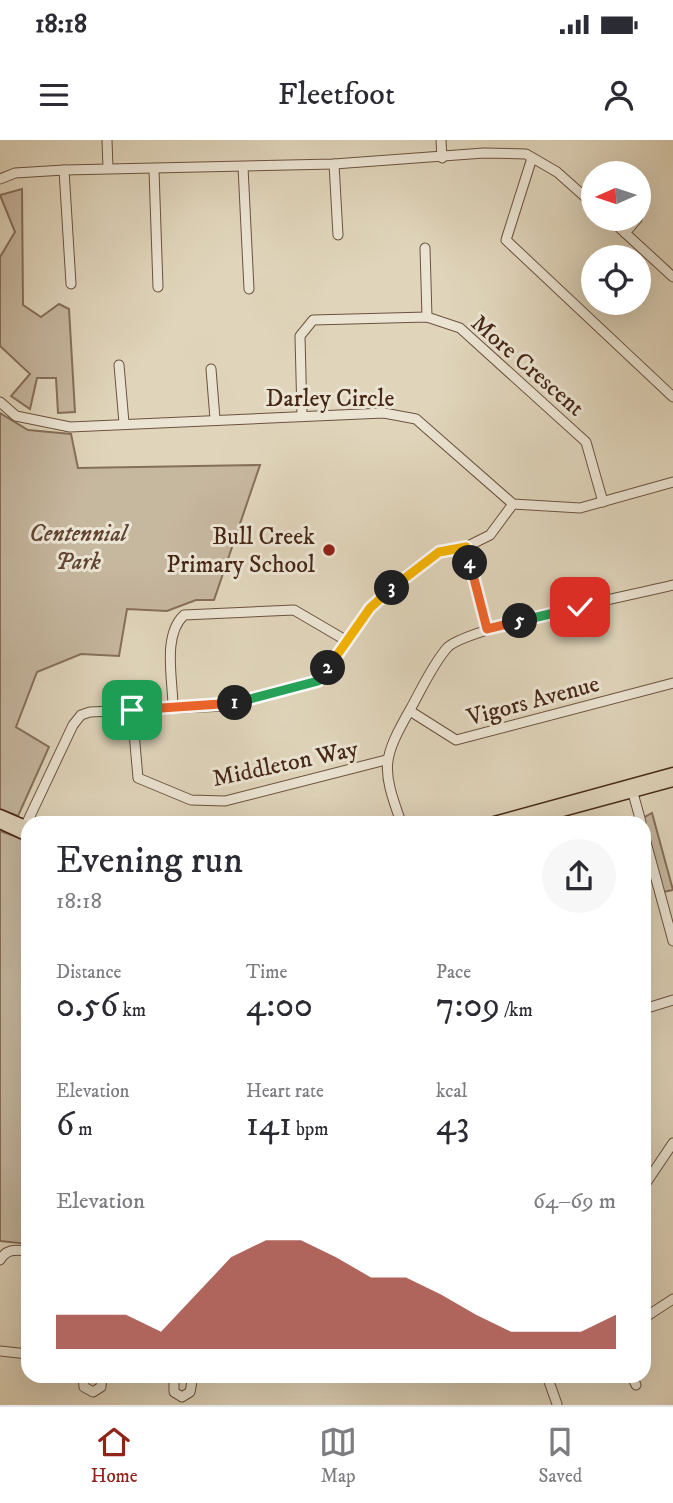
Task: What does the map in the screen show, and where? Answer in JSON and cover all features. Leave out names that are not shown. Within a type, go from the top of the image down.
[{"type":"main road","points":[[541,816],[673,773]]},
{"type":"main road","points":[[518,816],[631,788],[673,781]]},
{"type":"main road","points":[[0,815],[21,827]]},
{"type":"main road","points":[[0,823],[21,829]]},
{"type":"street","points":[[107,140],[108,169]]},
{"type":"street","points":[[441,140],[442,158]]},
{"type":"street","points":[[0,179],[15,173],[64,170],[334,164],[484,153],[526,154],[557,172],[581,193]]},
{"type":"street","points":[[532,158],[506,240],[673,397]]},
{"type":"street","points":[[334,164],[338,234]]},
{"type":"street","points":[[243,167],[249,289]]},
{"type":"street","points":[[64,170],[71,285]]},
{"type":"street","points":[[154,170],[158,287]]},
{"type":"street","points":[[625,233],[673,277]]},
{"type":"street","points":[[425,248],[427,317]]},
{"type":"street","name":"More Crescent","points":[[302,416],[300,336],[313,320],[427,317],[460,328],[586,442],[603,502]]},
{"type":"street","points":[[119,365],[124,423]]},
{"type":"street","points":[[211,369],[215,419]]},
{"type":"street","name":"Darley Circle","points":[[0,401],[16,416],[70,427],[384,413],[415,419],[513,504]]},
{"type":"street","points":[[32,816],[81,715],[226,706],[318,681],[370,608],[408,573],[439,552],[466,547],[490,535],[513,504],[580,508],[673,482]]},
{"type":"street","points":[[466,547],[487,629]]},
{"type":"street","points":[[399,816],[387,785],[386,760],[410,711],[448,646],[487,629],[673,585]]},
{"type":"street","points":[[173,708],[171,637],[174,625],[184,615],[294,610],[347,641]]},
{"type":"street","name":"Vigors Avenue","points":[[410,711],[456,740],[673,683]]},
{"type":"street","name":"Middleton Way","points":[[132,710],[138,778],[191,800],[225,801],[386,760]]},
{"type":"street","points":[[631,788],[638,816]]},
{"type":"street","points":[[651,861],[673,941]]},
{"type":"street","points":[[651,1007],[673,1000]]},
{"type":"street","points":[[651,1176],[673,1143]]},
{"type":"street","points":[[0,1260],[4,1253],[21,1251]]},
{"type":"street","points":[[651,1313],[673,1299]]},
{"type":"street","points":[[0,1351],[21,1353]]},
{"type":"street","points":[[84,1383],[84,1387],[93,1392],[101,1387],[101,1383]]},
{"type":"street","points":[[174,1383],[174,1392],[182,1397],[190,1392],[192,1383]]},
{"type":"street","points":[[550,1383],[557,1404]]},
{"type":"green space","points":[[22,189],[23,305],[41,317],[59,304],[69,309],[75,412],[58,413],[56,378],[37,378],[30,409],[11,396],[30,374],[0,346],[0,257],[15,232],[0,195]]},
{"type":"green space","name":"Centennial Park","points":[[0,413],[28,430],[71,434],[78,468],[260,465],[214,600],[196,600],[167,611],[127,609],[119,656],[81,654],[37,672],[16,727],[49,747],[18,816],[0,809]]},
{"type":"green space","points":[[652,813],[673,890],[663,892],[651,848],[651,816],[647,816]]},
{"type":"green space","points":[[0,831],[21,838],[21,1243],[0,1241]]},
{"type":"place","name":"Bull Creek Primary School","points":[[329,550]]},
{"type":"route","points":[[132,710],[226,706],[318,681],[370,608],[408,573],[439,552],[466,547],[487,629],[580,607]]}]
